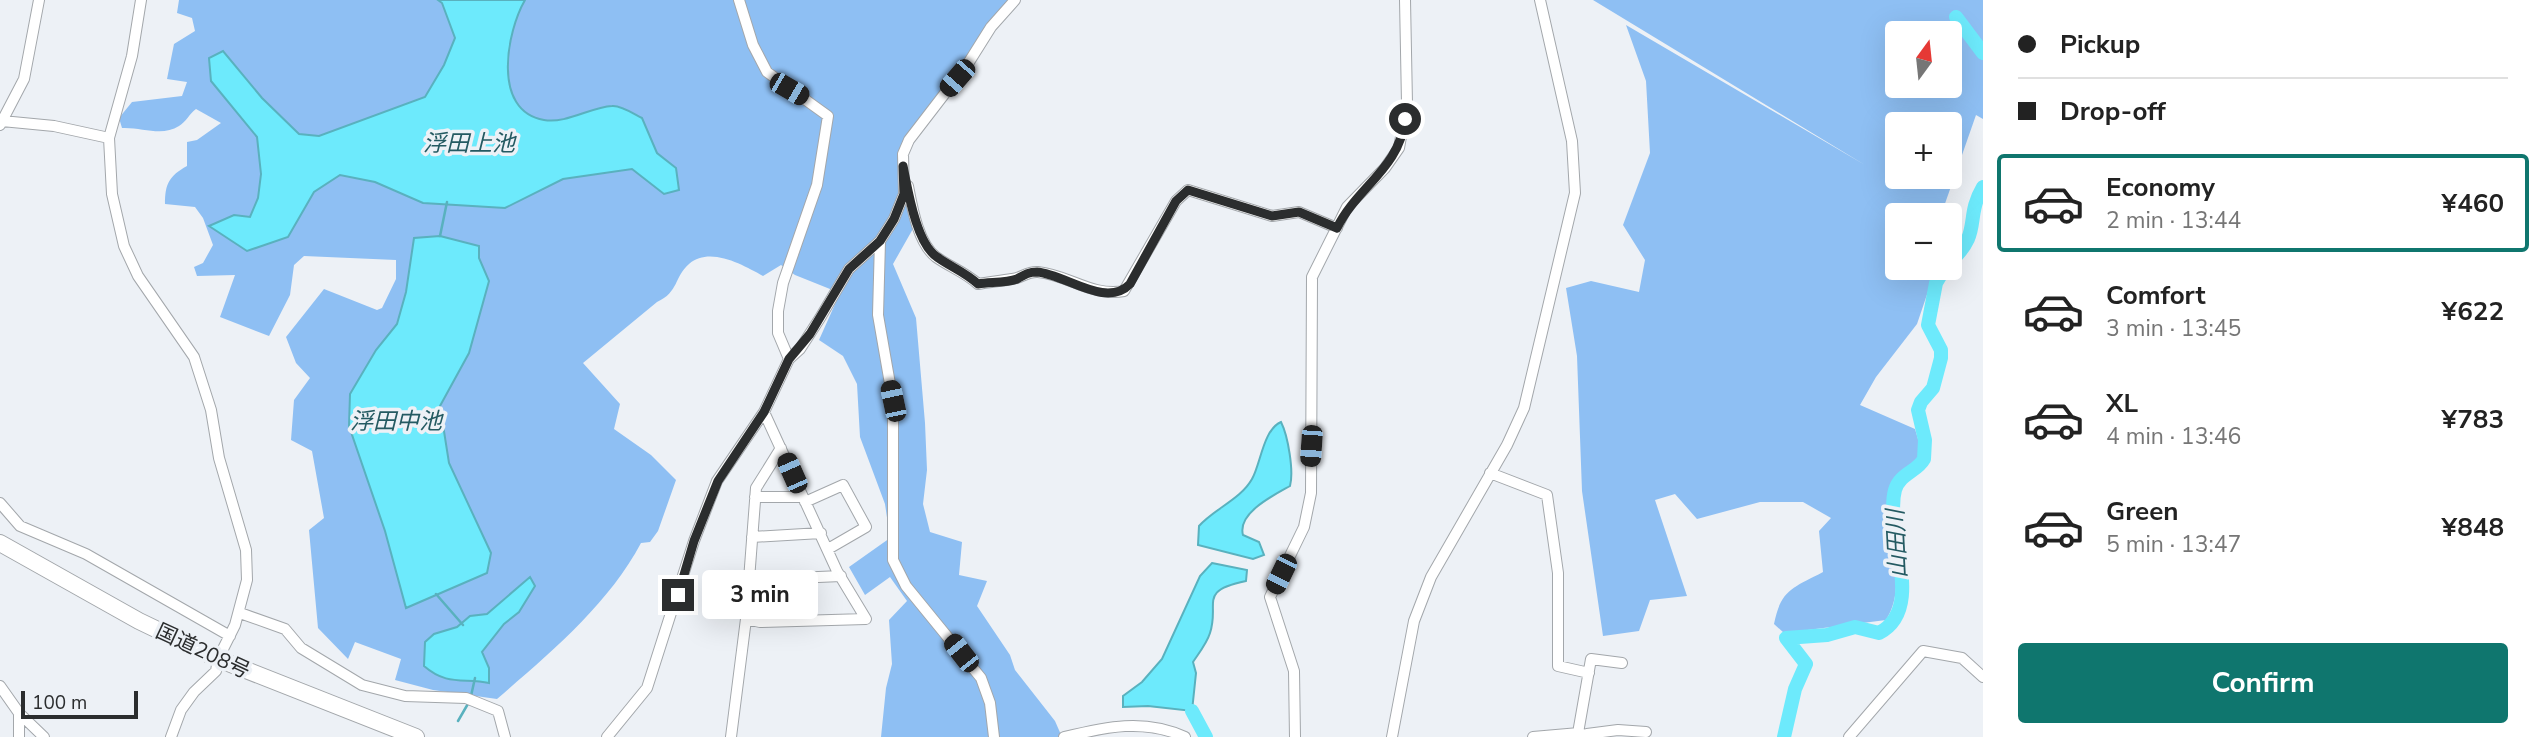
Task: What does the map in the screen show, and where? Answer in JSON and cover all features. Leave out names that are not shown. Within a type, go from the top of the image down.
[{"type":"highway","name":"国道208号","points":[[0,543],[139,621],[218,659],[416,737]]},
{"type":"street","points":[[39,0],[23,79],[1,123],[109,138]]},
{"type":"street","points":[[141,0],[132,56],[109,138],[112,194],[124,246],[138,276],[194,357],[209,400],[219,458],[246,550],[247,580],[240,613],[218,659],[216,671],[194,692],[181,710],[171,737]]},
{"type":"street","points":[[739,0],[753,45],[767,72],[828,116],[817,185],[787,271],[778,311],[778,333],[789,359]]},
{"type":"street","points":[[607,737],[648,688],[708,502],[718,481],[764,412],[789,359],[814,328],[849,269],[880,241],[894,219],[904,194],[903,154],[909,140],[969,62],[991,27],[1016,0]]},
{"type":"street","points":[[1295,737],[1294,671],[1270,597],[1304,527],[1311,493],[1312,277],[1347,207],[1385,169],[1403,135],[1407,103],[1405,0]]},
{"type":"street","points":[[1392,737],[1414,621],[1431,577],[1524,408],[1575,193],[1573,141],[1540,0]]},
{"type":"street","points":[[903,166],[911,202],[925,241],[935,256],[957,267],[978,284],[1016,279],[1025,273],[1036,272],[1058,275],[1079,286],[1107,293],[1124,291],[1176,201],[1188,190],[1272,216],[1299,212],[1337,228]]},
{"type":"street","points":[[880,241],[877,315],[893,401],[893,561],[906,586],[981,678],[989,703],[994,737]]},
{"type":"street","points":[[746,619],[760,622],[866,619],[841,576],[764,412]]},
{"type":"street","points":[[731,737],[746,619],[756,488],[782,448]]},
{"type":"street","points":[[1490,474],[1547,495],[1558,573],[1558,666],[1589,673]]},
{"type":"street","points":[[755,497],[804,500],[843,485],[866,527],[828,549]]},
{"type":"street","points":[[0,503],[20,526],[86,554],[230,636]]},
{"type":"street","points":[[752,537],[821,533]]},
{"type":"street","points":[[749,580],[841,576]]},
{"type":"street","points":[[240,613],[285,629],[301,649],[362,685],[405,696],[470,699],[498,711],[505,737]]},
{"type":"street","points":[[1849,737],[1923,651],[1962,658],[1983,677]]},
{"type":"street","points":[[1586,735],[1591,659],[1622,663]]},
{"type":"street","points":[[0,686],[19,713],[44,737]]},
{"type":"street","points":[[19,713],[19,737]]},
{"type":"street","points":[[1064,737],[1126,724],[1147,725],[1185,737]]},
{"type":"street","points":[[1533,737],[1586,735],[1618,730],[1646,732]]},
{"type":"shaded area","points":[[179,0],[1010,0],[933,105],[906,158],[914,227],[893,264],[916,318],[927,470],[923,504],[930,532],[962,542],[959,575],[987,581],[977,606],[1010,655],[1015,670],[1055,721],[1062,737],[881,737],[886,688],[892,664],[889,620],[907,601],[890,577],[865,595],[849,567],[890,538],[885,504],[860,437],[857,384],[843,356],[819,340],[840,293],[795,275],[781,265],[763,276],[716,257],[697,259],[689,264],[669,294],[583,363],[620,404],[614,429],[651,455],[676,480],[658,531],[650,542],[641,543],[628,566],[595,607],[557,646],[497,699],[433,690],[395,680],[401,659],[355,642],[348,659],[318,628],[309,530],[324,518],[312,451],[291,440],[294,400],[310,378],[296,363],[286,337],[324,289],[377,310],[382,308],[396,279],[396,260],[304,256],[294,265],[290,295],[269,336],[220,317],[235,275],[197,276],[194,267],[203,263],[213,245],[203,218],[195,207],[165,204],[169,181],[187,166],[187,142],[197,140],[221,123],[196,109],[181,124],[166,131],[122,128],[119,118],[132,102],[182,96],[187,82],[167,79],[174,44],[195,31],[192,18],[177,13]]},
{"type":"shaded area","points":[[1593,0],[1983,0],[1983,119],[1976,115],[1962,155],[1962,112],[1885,112],[1885,189],[1950,189],[1945,203],[1885,203],[1885,280],[1932,280],[1917,324],[1876,377],[1860,405],[1915,429],[1924,459],[1897,476],[1889,500],[1896,579],[1892,607],[1886,620],[1784,633],[1774,624],[1780,603],[1790,591],[1823,572],[1819,531],[1831,518],[1803,502],[1760,502],[1697,519],[1675,494],[1655,500],[1687,596],[1650,600],[1639,631],[1603,636],[1582,491],[1577,356],[1566,288],[1591,281],[1639,292],[1645,260],[1623,225],[1650,153],[1646,81],[1626,25],[1865,165]]},
{"type":"water","name":"浮田上池","points":[[438,0],[525,0],[518,14],[509,49],[510,86],[516,102],[527,114],[552,121],[612,106],[631,112],[642,118],[657,153],[676,168],[679,190],[664,194],[632,169],[563,179],[505,208],[423,203],[375,182],[340,175],[314,192],[288,237],[247,251],[209,226],[234,215],[250,217],[258,198],[261,174],[257,137],[211,81],[209,58],[223,51],[262,98],[299,134],[319,136],[425,97],[444,65],[455,38],[442,3]]},
{"type":"water","name":"浮田中池","points":[[440,236],[479,246],[479,258],[489,281],[469,353],[440,406],[449,463],[491,553],[487,573],[406,608],[385,531],[349,426],[350,394],[376,350],[397,324],[406,292],[414,238]]},
{"type":"water","points":[[1281,422],[1290,454],[1290,486],[1251,512],[1243,527],[1243,535],[1259,542],[1264,555],[1253,559],[1198,545],[1199,526],[1247,486],[1270,432]]},
{"type":"water","points":[[1212,563],[1247,570],[1246,581],[1221,589],[1213,600],[1210,633],[1193,662],[1196,673],[1192,711],[1148,706],[1123,707],[1123,696],[1142,682],[1162,659],[1200,576]]},
{"type":"water","points":[[530,577],[535,586],[519,612],[504,624],[482,652],[489,668],[489,683],[448,679],[424,666],[425,642],[434,634],[457,627],[470,616],[487,614]]},
{"type":"waterway","name":"山田川","points":[[1956,17],[1983,53]]},
{"type":"waterway","points":[[1962,248],[1970,234],[1974,208],[1983,187]]},
{"type":"waterway","points":[[440,236],[447,202]]},
{"type":"waterway","name":"山田川","points":[[1784,737],[1795,689],[1806,664],[1786,638],[1827,635],[1855,627],[1879,633],[1893,621],[1900,606],[1901,567],[1893,507],[1897,484],[1924,459],[1925,440],[1918,410],[1933,388],[1941,358],[1941,350],[1928,325],[1938,280]]},
{"type":"waterway","points":[[436,594],[463,625]]},
{"type":"waterway","points":[[471,696],[475,678]]},
{"type":"waterway","points":[[458,721],[469,702]]},
{"type":"waterway","points":[[1192,711],[1206,737]]},
{"type":"route","points":[[678,595],[694,541],[718,481],[764,412],[789,359],[810,334],[849,269],[880,241],[894,219],[904,194],[903,166],[917,223],[925,241],[935,256],[957,267],[978,284],[1016,279],[1025,273],[1036,272],[1058,275],[1079,286],[1107,293],[1124,291],[1130,284],[1176,201],[1188,190],[1272,216],[1299,212],[1337,228],[1347,207],[1385,169],[1399,148],[1405,119]]}]
